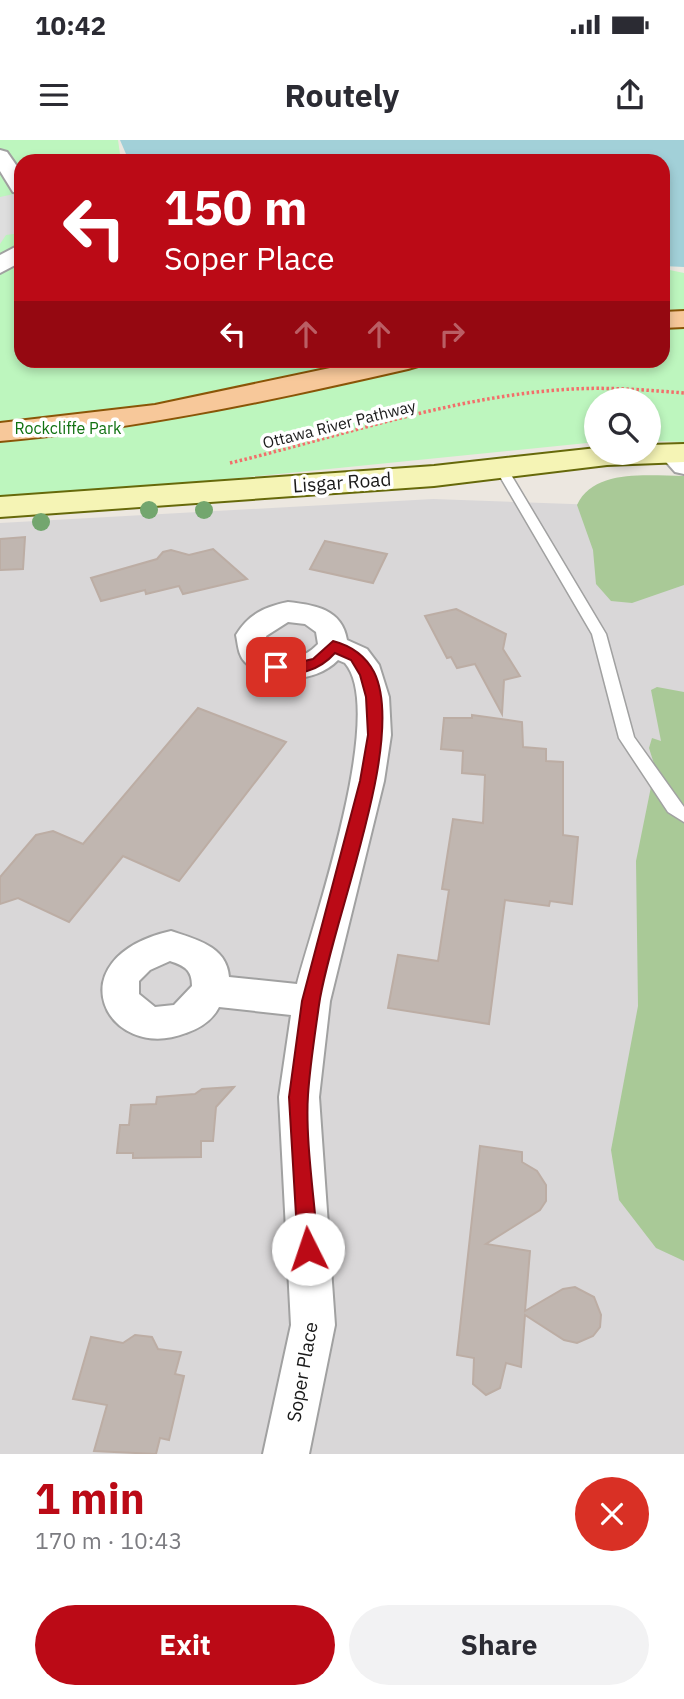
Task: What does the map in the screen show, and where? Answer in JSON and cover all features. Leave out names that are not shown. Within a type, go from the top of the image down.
[{"type":"main road","points":[[0,432],[49,429],[182,409],[371,368]]},
{"type":"street","points":[[0,156],[14,177]]},
{"type":"street","name":"Lisgar Road","points":[[0,507],[501,468],[607,456],[680,457]]},
{"type":"street","name":"Soper Place","points":[[286,1454],[313,1325],[299,1097],[311,1001],[368,781],[375,735],[373,697],[364,665],[356,656],[333,646]]},
{"type":"street","points":[[211,992],[311,1001]]},
{"type":"lane","points":[[501,468],[599,634],[627,738],[674,808],[684,816]]},
{"type":"path","name":"Ottawa River Pathway","points":[[228,463],[540,391],[611,387],[684,393]]},
{"type":"shaded area","points":[[14,194],[14,234],[6,235],[0,244],[0,197]]},
{"type":"shaded area","points":[[433,499],[684,508],[684,1454],[0,1454],[0,523]]},
{"type":"green space","name":"Rockcliffe Park","points":[[0,140],[118,140],[120,154],[14,154],[14,368],[670,368],[670,270],[684,273],[684,442],[661,441],[661,388],[584,388],[584,443],[90,493],[0,499]]},
{"type":"green space","points":[[639,475],[684,476],[684,585],[632,603],[611,601],[596,584],[593,550],[577,505],[585,493],[609,480]]},
{"type":"green space","points":[[657,687],[684,692],[684,1261],[656,1248],[619,1200],[611,1150],[638,1006],[636,861],[655,767],[649,748],[652,738],[661,741],[651,690]]},
{"type":"water","points":[[120,140],[684,140],[684,267],[670,266],[670,154],[126,154]]},
{"type":"building","points":[[25,537],[23,569],[0,570],[0,539]]},
{"type":"building","points":[[325,541],[387,554],[373,583],[310,569]]},
{"type":"building","points":[[213,549],[247,579],[183,594],[179,586],[146,594],[145,590],[101,601],[91,578],[157,559],[163,552],[171,550],[189,555]]},
{"type":"building","points":[[456,609],[506,634],[503,649],[520,676],[504,680],[502,714],[475,664],[457,668],[451,657],[447,658],[425,616]]},
{"type":"building","points":[[198,708],[286,742],[179,881],[123,856],[69,922],[18,898],[0,904],[0,877],[36,835],[53,831],[83,844]]},
{"type":"building","points":[[472,715],[522,722],[523,747],[546,749],[546,761],[563,762],[563,835],[578,837],[572,904],[550,901],[549,906],[505,900],[489,1024],[388,1008],[398,955],[438,961],[449,890],[442,889],[453,819],[483,823],[485,775],[462,773],[463,751],[441,749],[444,718],[472,718]]},
{"type":"building","points":[[234,1087],[216,1107],[213,1141],[201,1141],[201,1157],[133,1158],[133,1153],[117,1153],[120,1125],[129,1125],[131,1105],[156,1104],[157,1097],[195,1094],[202,1089]]},
{"type":"building","points":[[480,1146],[522,1152],[522,1162],[537,1171],[546,1185],[546,1201],[540,1210],[486,1244],[530,1251],[525,1311],[563,1289],[575,1287],[594,1297],[601,1315],[600,1327],[593,1336],[577,1343],[564,1340],[525,1315],[521,1367],[506,1363],[500,1388],[486,1395],[473,1384],[474,1358],[457,1355]]},
{"type":"building","points":[[135,1335],[152,1337],[158,1349],[181,1352],[175,1374],[184,1376],[169,1440],[160,1438],[156,1454],[94,1451],[107,1405],[73,1399],[91,1337],[123,1343]]},
{"type":"route","points":[[276,667],[291,669],[318,663],[328,655],[333,646],[356,656],[364,665],[373,697],[375,735],[368,781],[311,1001],[299,1097],[308,1249]]}]
